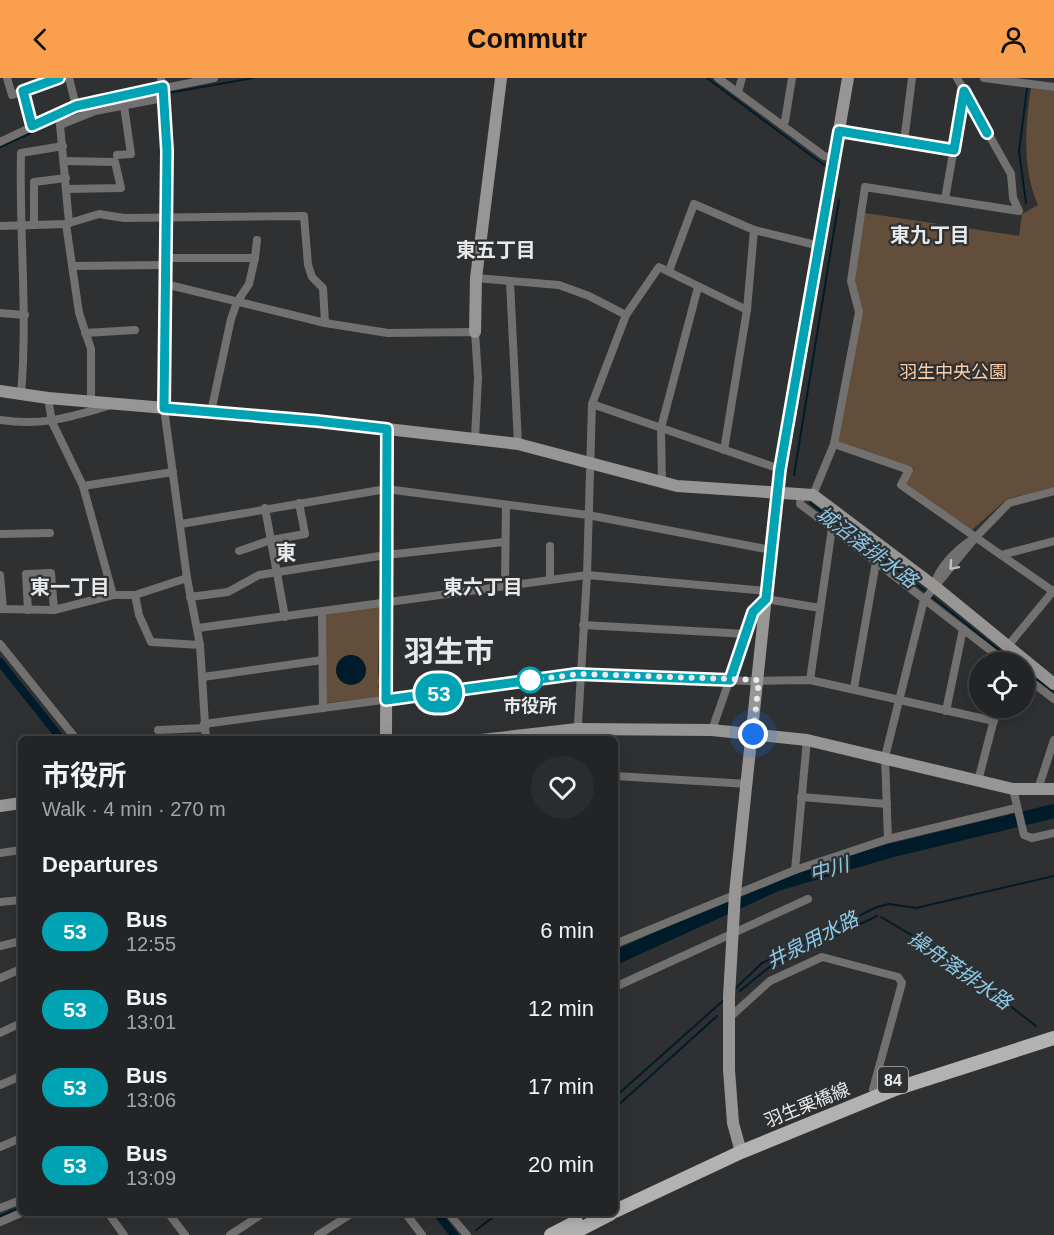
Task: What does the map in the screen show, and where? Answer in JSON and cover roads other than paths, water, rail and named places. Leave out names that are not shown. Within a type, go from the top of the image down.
[{"type":"main road","name":"羽生栗橋線","points":[[618,1200],[873,1089],[1054,1029]]},
{"type":"main road","name":"羽生栗橋線","points":[[618,1209],[739,1148],[895,1089],[1054,1038]]},
{"type":"main road","points":[[551,1235],[588,1216]]},
{"type":"main road","points":[[569,1235],[606,1216]]},
{"type":"street","points":[[7,78],[12,94],[59,78]]},
{"type":"street","points":[[69,78],[76,106]]},
{"type":"street","points":[[0,142],[76,106],[162,83],[213,78]]},
{"type":"street","points":[[475,439],[478,377],[475,332],[476,278],[501,78]]},
{"type":"street","points":[[718,78],[824,156],[834,158]]},
{"type":"street","points":[[738,92],[742,78]]},
{"type":"street","points":[[782,125],[785,121],[792,78]]},
{"type":"street","points":[[739,1148],[731,1090],[729,1018],[735,893],[780,469],[848,78]]},
{"type":"street","points":[[904,142],[912,78]]},
{"type":"street","points":[[957,78],[1011,174],[1013,198],[1019,211],[865,187],[851,281],[859,312],[834,444],[800,504],[963,629],[1001,652]]},
{"type":"street","points":[[984,78],[1054,87]]},
{"type":"street","points":[[162,83],[167,151],[164,408],[187,578],[198,628],[206,736]]},
{"type":"street","points":[[23,91],[32,126]]},
{"type":"street","points":[[945,199],[964,91]]},
{"type":"street","points":[[91,402],[91,350],[79,313],[72,266],[60,125],[95,111],[163,98]]},
{"type":"street","points":[[117,155],[131,154],[124,106]]},
{"type":"street","points":[[839,131],[954,150]]},
{"type":"street","points":[[21,394],[26,339],[20,225],[21,153],[63,146]]},
{"type":"street","points":[[64,162],[115,162],[121,188],[67,189]]},
{"type":"street","points":[[34,225],[34,182],[66,178]]},
{"type":"street","points":[[669,271],[694,204],[754,230],[820,246]]},
{"type":"street","points":[[0,226],[68,224],[99,214],[124,218],[304,216],[308,265],[312,277],[323,288],[325,323]]},
{"type":"street","points":[[724,450],[747,310],[754,230]]},
{"type":"street","points":[[211,412],[237,302],[249,285],[257,240]]},
{"type":"street","points":[[72,266],[255,258]]},
{"type":"street","points":[[577,734],[587,575],[592,404],[626,315],[659,267],[747,310]]},
{"type":"street","points":[[476,278],[559,285],[589,296],[626,315]]},
{"type":"street","points":[[510,282],[518,444]]},
{"type":"street","points":[[165,284],[325,323],[388,333],[475,332]]},
{"type":"street","points":[[662,483],[661,428],[698,287]]},
{"type":"street","points":[[0,313],[25,315]]},
{"type":"street","points":[[85,333],[135,330]]},
{"type":"street","points":[[0,391],[48,398],[387,429],[518,444],[662,483],[807,495],[934,586],[1004,652]]},
{"type":"street","points":[[48,398],[52,422],[83,486],[113,595]]},
{"type":"street","points":[[0,420],[22,423],[52,422],[114,404]]},
{"type":"street","points":[[592,404],[780,469]]},
{"type":"street","points":[[386,736],[387,429]]},
{"type":"street","points":[[834,444],[909,470],[901,485],[1053,591],[1012,652]]},
{"type":"street","points":[[83,486],[174,472]]},
{"type":"street","points":[[181,524],[386,489],[588,515],[771,550]]},
{"type":"street","points":[[888,839],[885,757],[924,600],[934,586],[936,576],[964,544],[975,538],[1009,503],[1054,491]]},
{"type":"street","points":[[238,551],[271,540],[305,534],[299,503]]},
{"type":"street","points":[[504,585],[506,505]]},
{"type":"street","points":[[265,508],[285,617]]},
{"type":"street","points":[[810,680],[832,528]]},
{"type":"street","points":[[0,534],[50,533]]},
{"type":"street","points":[[1001,555],[1054,541]]},
{"type":"street","points":[[190,597],[228,592],[259,575],[386,555],[504,542]]},
{"type":"street","points":[[550,546],[550,579]]},
{"type":"street","points":[[854,688],[876,562]]},
{"type":"street","points":[[28,610],[26,574],[51,573],[54,610]]},
{"type":"street","points":[[0,575],[2,609],[28,610],[54,610],[113,595],[135,596],[187,578]]},
{"type":"street","points":[[198,628],[587,575],[766,595],[820,608]]},
{"type":"street","points":[[712,730],[753,612],[766,595]]},
{"type":"street","points":[[135,596],[139,615],[151,642],[200,645]]},
{"type":"street","points":[[322,612],[323,708]]},
{"type":"street","points":[[583,625],[747,634]]},
{"type":"street","points":[[946,711],[963,629]]},
{"type":"street","points":[[0,644],[74,736]]},
{"type":"street","points":[[202,677],[322,660]]},
{"type":"street","points":[[1035,673],[1054,684]]},
{"type":"street","points":[[158,730],[205,726],[580,674],[730,680],[810,680],[854,688],[993,721]]},
{"type":"street","points":[[1035,684],[1054,699]]},
{"type":"street","points":[[978,781],[994,718]]},
{"type":"street","points":[[545,736],[712,730],[753,734],[807,740],[1012,789],[1054,789]]},
{"type":"street","points":[[795,870],[807,740]]},
{"type":"street","points":[[1038,789],[1054,740]]},
{"type":"street","points":[[618,776],[748,784]]},
{"type":"street","points":[[1012,789],[1024,835],[1032,838],[1054,834]]},
{"type":"street","points":[[801,797],[887,804]]},
{"type":"street","points":[[0,806],[18,803]]},
{"type":"street","points":[[618,943],[735,893],[888,839],[1017,811]]},
{"type":"street","points":[[0,853],[18,850]]},
{"type":"street","points":[[618,986],[808,899]]},
{"type":"street","points":[[0,902],[18,900]]},
{"type":"street","points":[[0,946],[18,942]]},
{"type":"street","points":[[729,1018],[770,981],[822,957],[898,977],[902,983],[873,1089]]},
{"type":"street","points":[[0,978],[18,970]]},
{"type":"street","points":[[0,1033],[18,1024]]},
{"type":"street","points":[[0,1085],[18,1077]]},
{"type":"street","points":[[0,1147],[18,1139]]},
{"type":"street","points":[[0,1208],[18,1201]]},
{"type":"street","points":[[0,1222],[18,1214]]},
{"type":"street","points":[[110,1216],[124,1235]]},
{"type":"street","points":[[171,1216],[185,1235]]},
{"type":"street","points":[[230,1235],[259,1216]]},
{"type":"street","points":[[318,1235],[345,1216]]},
{"type":"street","points":[[408,1216],[422,1235]]},
{"type":"street","points":[[451,1216],[467,1235]]},
{"type":"water","points":[[351,655],[362,659],[366,670],[362,681],[351,685],[340,681],[336,670],[340,659]]},
{"type":"waterway","name":"城沼落排水路","points":[[168,93],[253,78]]},
{"type":"waterway","name":"城沼落排水路","points":[[707,78],[824,165]]},
{"type":"waterway","points":[[1026,203],[1019,151],[1027,89]]},
{"type":"waterway","name":"城沼落排水路","points":[[118,103],[159,95]]},
{"type":"waterway","name":"城沼落排水路","points":[[80,111],[91,108]]},
{"type":"waterway","name":"城沼落排水路","points":[[0,147],[77,112]]},
{"type":"waterway","name":"城沼落排水路","points":[[794,475],[839,200]]},
{"type":"waterway","name":"城沼落排水路","points":[[810,503],[925,591]]},
{"type":"waterway","name":"城沼落排水路","points":[[931,596],[1001,652]]},
{"type":"waterway","points":[[0,662],[59,736]]},
{"type":"waterway","name":"城沼落排水路","points":[[1035,678],[1054,692]]},
{"type":"waterway","name":"中川","points":[[618,957],[777,884],[889,851],[1054,811]]},
{"type":"waterway","name":"井泉用水路","points":[[735,989],[762,963],[877,907],[889,904],[916,908],[1054,876]]},
{"type":"waterway","name":"操舟落排水路","points":[[740,991],[768,968],[877,916]]},
{"type":"waterway","name":"操舟落排水路","points":[[881,917],[942,953],[1036,1026]]},
{"type":"waterway","name":"井泉用水路","points":[[618,1094],[725,999]]},
{"type":"waterway","name":"操舟落排水路","points":[[618,1105],[717,1016]]},
{"type":"waterway","points":[[0,1216],[18,1208]]},
{"type":"waterway","points":[[440,1216],[454,1235]]},
{"type":"waterway","name":"操舟落排水路","points":[[476,1230],[494,1216]]},
{"type":"place","name":"市役所","points":[[530,680]]},
{"type":"district","name":"東九丁目","points":[[930,235]]},
{"type":"district","name":"東五丁目","points":[[496,250]]},
{"type":"district","name":"東","points":[[286,552]]},
{"type":"district","name":"東一丁目","points":[[70,587]]},
{"type":"district","name":"東六丁目","points":[[483,587]]},
{"type":"district","name":"羽生市","points":[[449,651]]},
{"type":"park label","name":"羽生中央公園","points":[[953,372]]}]
